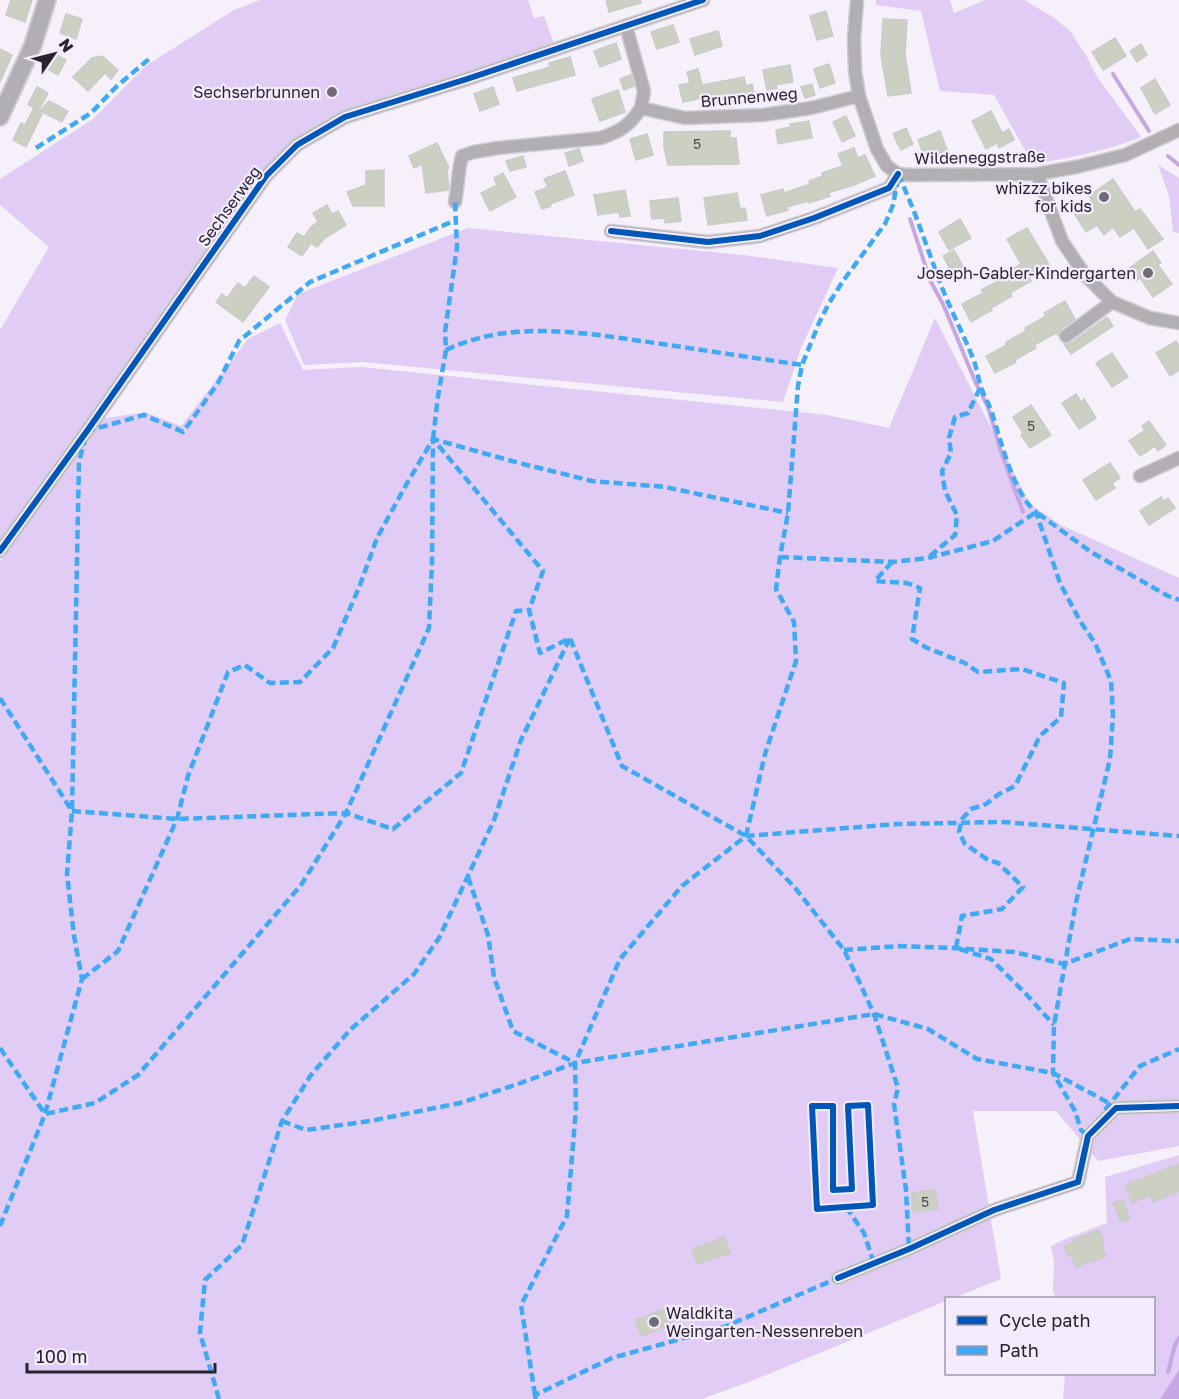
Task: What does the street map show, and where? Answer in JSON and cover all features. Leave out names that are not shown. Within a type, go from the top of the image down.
[{"type":"street","points":[[0,117],[33,45],[47,0]]},
{"type":"street","name":"Sechserweg","points":[[0,550],[87,431],[266,176],[297,146],[345,117],[704,0]]},
{"type":"street","points":[[857,0],[854,38],[855,71],[859,96],[878,148],[887,166],[898,174]]},
{"type":"street","points":[[455,202],[462,156],[498,148],[601,138],[617,132],[632,122],[641,108],[644,91],[626,26]]},
{"type":"street","name":"Brunnenweg","points":[[641,108],[685,118],[763,115],[811,108],[859,96]]},
{"type":"street","name":"Wildeneggstraße","points":[[611,231],[708,242],[760,236],[814,218],[889,188],[898,174],[911,176],[1037,174],[1125,155],[1179,130]]},
{"type":"street","points":[[1037,174],[1062,241],[1085,275],[1112,302],[1150,318],[1179,323]]},
{"type":"street","points":[[1066,336],[1112,302]]},
{"type":"street","points":[[1140,476],[1179,458]]},
{"type":"street","points":[[838,1278],[994,1210],[1078,1182],[1088,1136],[1116,1108],[1179,1106]]},
{"type":"shaded area","points":[[260,0],[528,0],[534,18],[544,16],[556,49],[345,117],[297,145],[266,175],[0,550],[0,330],[49,247],[0,205],[0,179],[93,119],[147,65],[234,10]]},
{"type":"shaded area","points":[[876,0],[950,0],[954,13],[985,0],[1024,0],[1053,17],[1070,31],[1096,75],[1141,137],[1088,154],[1033,164],[994,95],[940,91],[921,11],[876,5]]},
{"type":"shaded area","points":[[1158,165],[1179,178],[1179,233],[1173,232],[1169,196]]},
{"type":"shaded area","points":[[468,228],[743,255],[838,268],[801,348],[783,402],[363,362],[304,365],[285,320],[298,294]]},
{"type":"shaded area","points":[[935,318],[1030,504],[1061,525],[1179,578],[1179,1146],[1098,1161],[1056,1111],[973,1111],[1001,1279],[956,1297],[945,1297],[945,1301],[702,1399],[0,1399],[0,562],[100,419],[145,412],[181,426],[248,339],[280,323],[303,370],[361,367],[827,415],[889,428]]},
{"type":"shaded area","points":[[1179,1155],[1179,1370],[1160,1399],[1063,1399],[1065,1375],[1155,1375],[1155,1297],[1055,1297],[1054,1262],[1051,1246],[1107,1223],[1105,1177]]},
{"type":"shaded area","points":[[1179,1370],[1179,1399],[1160,1399]]},
{"type":"building","points":[[11,0],[32,0],[25,22],[6,15]]},
{"type":"building","points":[[606,0],[640,0],[641,3],[609,12]]},
{"type":"building","points":[[826,11],[833,36],[817,40],[810,16]]},
{"type":"building","points":[[66,14],[82,19],[76,39],[60,33]]},
{"type":"building","points":[[883,19],[907,20],[905,55],[911,93],[888,96],[881,55]]},
{"type":"building","points":[[673,25],[679,42],[657,49],[651,32]]},
{"type":"building","points":[[718,31],[722,46],[695,55],[690,39]]},
{"type":"building","points":[[1115,38],[1126,56],[1103,70],[1092,52]]},
{"type":"building","points":[[616,43],[621,59],[600,67],[594,51]]},
{"type":"building","points":[[1141,44],[1147,55],[1137,62],[1130,51]]},
{"type":"building","points":[[0,49],[12,55],[0,82]]},
{"type":"building","points":[[52,52],[66,60],[58,75],[44,67]]},
{"type":"building","points":[[102,56],[118,70],[111,79],[105,73],[88,91],[73,77],[92,58]]},
{"type":"building","points":[[570,57],[575,75],[517,91],[513,78],[550,67],[549,63]]},
{"type":"building","points":[[829,64],[835,83],[820,88],[814,69]]},
{"type":"building","points":[[790,65],[793,82],[776,85],[777,88],[767,90],[763,70]]},
{"type":"building","points":[[698,69],[702,85],[744,77],[746,86],[752,84],[755,98],[718,104],[716,95],[683,102],[679,85],[690,83],[687,72]]},
{"type":"building","points":[[631,75],[634,86],[624,90],[620,79]]},
{"type":"building","points":[[1155,79],[1170,105],[1155,114],[1141,88]]},
{"type":"building","points":[[812,84],[815,95],[805,98],[801,87]]},
{"type":"building","points":[[37,87],[48,93],[39,110],[28,105]]},
{"type":"building","points":[[493,87],[499,104],[480,111],[474,94]]},
{"type":"building","points":[[618,90],[625,112],[600,121],[592,99]]},
{"type":"building","points":[[49,101],[68,111],[62,122],[40,111]]},
{"type":"building","points":[[34,108],[42,114],[26,147],[13,140],[21,123],[25,125]]},
{"type":"building","points":[[991,111],[1002,133],[1009,129],[1014,140],[999,148],[997,143],[986,149],[972,121]]},
{"type":"building","points":[[846,116],[855,136],[842,142],[833,122]]},
{"type":"building","points":[[809,121],[812,138],[778,144],[776,130],[791,127],[790,124]]},
{"type":"building","points":[[906,128],[913,144],[901,150],[893,134]]},
{"type":"building","points":[[730,131],[730,138],[736,138],[739,164],[668,165],[664,148],[664,132]]},
{"type":"building","points":[[940,131],[947,150],[925,159],[918,140]]},
{"type":"building","points":[[647,134],[653,155],[636,160],[630,139]]},
{"type":"building","points":[[437,143],[449,168],[447,169],[449,190],[426,193],[422,164],[414,168],[409,156]]},
{"type":"building","points":[[854,148],[858,158],[865,155],[875,176],[828,193],[830,196],[787,207],[788,210],[767,216],[761,195],[783,189],[784,193],[810,184],[809,181],[823,176],[822,173],[843,166],[838,154]]},
{"type":"building","points":[[579,149],[583,161],[569,166],[565,153]]},
{"type":"building","points":[[523,156],[526,167],[510,171],[506,161]]},
{"type":"building","points":[[384,170],[384,206],[353,206],[347,192],[366,185],[366,171]]},
{"type":"building","points":[[565,171],[574,195],[542,209],[535,192],[548,187],[544,179]]},
{"type":"building","points":[[503,173],[516,197],[490,211],[481,193],[497,185],[494,178]]},
{"type":"building","points":[[1113,179],[1135,212],[1140,209],[1163,239],[1148,249],[1134,228],[1120,237],[1113,227],[1104,235],[1097,225],[1086,232],[1074,213],[1092,200],[1089,196]]},
{"type":"building","points":[[625,190],[630,216],[620,217],[619,212],[598,215],[594,195]]},
{"type":"building","points":[[737,193],[740,209],[745,208],[747,220],[708,225],[704,198]]},
{"type":"building","points":[[678,198],[681,221],[665,223],[665,218],[652,219],[650,201]]},
{"type":"building","points":[[327,205],[332,214],[338,211],[346,225],[325,238],[317,247],[311,243],[302,256],[288,247],[297,233],[304,237],[318,222],[313,213]]},
{"type":"building","points":[[960,219],[971,238],[949,250],[939,232]]},
{"type":"building","points":[[1027,228],[1050,266],[1029,278],[1031,281],[1010,293],[1012,296],[971,322],[962,304],[983,293],[981,290],[1002,279],[1001,276],[1021,264],[1007,239]]},
{"type":"building","points":[[954,250],[965,270],[954,276],[943,256]]},
{"type":"building","name":"Joseph-Gabler-Kindergarten","points":[[1153,251],[1161,263],[1158,265],[1172,284],[1153,297],[1140,278],[1136,281],[1128,269]]},
{"type":"building","points":[[254,276],[269,287],[243,322],[216,302],[222,294],[227,298],[238,283],[245,288]]},
{"type":"building","points":[[1065,301],[1075,319],[1061,329],[1058,335],[1056,333],[1034,345],[1036,348],[995,373],[986,356],[1007,345],[1006,342],[1046,316],[1044,313]]},
{"type":"building","points":[[1107,317],[1113,326],[1071,354],[1064,344],[1071,343]]},
{"type":"building","points":[[1176,341],[1179,346],[1179,370],[1170,376],[1156,353]]},
{"type":"building","points":[[1112,353],[1128,377],[1112,387],[1096,363]]},
{"type":"building","points":[[1076,394],[1081,402],[1084,399],[1096,418],[1079,429],[1062,403]]},
{"type":"building","points":[[1031,405],[1051,435],[1030,448],[1013,417]]},
{"type":"building","points":[[1149,421],[1166,445],[1158,451],[1155,446],[1140,456],[1129,441],[1145,430],[1142,426]]},
{"type":"building","points":[[1110,463],[1120,478],[1112,483],[1115,488],[1096,500],[1083,480]]},
{"type":"building","points":[[1161,497],[1164,501],[1168,498],[1175,508],[1149,525],[1140,511]]},
{"type":"building","points":[[1179,1164],[1179,1191],[1153,1202],[1150,1195],[1132,1203],[1125,1185]]},
{"type":"building","points":[[935,1189],[938,1209],[913,1212],[912,1193]]},
{"type":"building","points":[[1122,1200],[1130,1219],[1121,1222],[1113,1203]]},
{"type":"building","points":[[1099,1230],[1106,1256],[1076,1267],[1064,1246]]},
{"type":"building","name":"Waldkita Weingarten-Nessenreben","points":[[724,1237],[730,1253],[697,1264],[692,1249]]},
{"type":"building","name":"Waldkita Weingarten-Nessenreben","points":[[668,1308],[673,1324],[641,1336],[635,1320]]},
{"type":"waterway","points":[[1113,74],[1149,131]]},
{"type":"waterway","points":[[1168,156],[1179,165]]},
{"type":"waterway","points":[[910,219],[930,280],[943,304],[988,407],[1001,452],[1023,512]]},
{"type":"waterway","points":[[1168,1372],[1179,1338]]},
{"type":"marked path","points":[[36,148],[91,113],[117,86],[149,59]]},
{"type":"marked path","points":[[898,174],[945,295],[974,361],[1014,480],[1036,512],[1060,583],[1080,621],[1095,643],[1111,681],[1113,715],[1110,759],[1076,902],[1054,1025],[1053,1073],[1075,1111],[1081,1130],[1088,1136],[1090,1132]]},
{"type":"marked path","points":[[746,836],[765,754],[796,661],[794,622],[776,589],[788,513],[798,386],[802,365],[829,303],[885,224],[893,205],[897,183]]},
{"type":"marked path","points":[[433,439],[446,350],[445,332],[457,247],[455,202]]},
{"type":"marked path","points":[[0,1226],[45,1114],[82,979],[74,936],[67,874],[72,811],[79,462],[87,431],[144,415],[183,432],[218,383],[239,341],[310,282],[456,220]]},
{"type":"marked path","points":[[446,350],[472,340],[498,334],[552,331],[607,336],[802,365]]},
{"type":"marked path","points":[[930,556],[955,535],[957,515],[945,491],[942,471],[951,453],[949,438],[955,417],[968,413],[981,386]]},
{"type":"marked path","points":[[82,979],[118,951],[177,819],[188,776],[228,672],[245,665],[270,683],[300,682],[333,648],[377,538],[433,439],[592,481],[665,487],[788,513]]},
{"type":"marked path","points":[[0,1048],[45,1114],[95,1103],[138,1075],[301,885],[346,813],[429,628],[433,439],[543,571],[529,610]]},
{"type":"marked path","points":[[780,557],[892,562],[928,558],[993,541],[1036,512],[1091,552],[1179,600]]},
{"type":"marked path","points":[[892,562],[875,581],[907,583],[920,588],[912,639],[927,648],[965,663],[978,672],[1022,669],[1064,683],[1061,717],[1040,736],[1015,786],[986,804],[971,809],[962,819],[959,832],[965,844],[988,860],[998,863],[1023,887],[1002,909],[962,916],[956,948],[991,959],[1054,1025]]},
{"type":"marked path","points":[[72,811],[177,819],[346,813],[393,829],[461,773],[516,611],[529,610],[540,653],[570,638],[622,766],[746,836],[796,889],[844,950],[874,1014],[898,1088],[894,1104],[906,1190],[909,1249]]},
{"type":"marked path","points":[[219,1399],[200,1333],[205,1280],[242,1245],[282,1121],[311,1075],[350,1030],[414,974],[439,938],[494,820],[521,740],[570,638]]},
{"type":"marked path","points":[[0,698],[72,811]]},
{"type":"marked path","points":[[535,1395],[521,1305],[567,1216],[576,1109],[575,1063],[620,959],[682,886],[746,836],[897,824],[1003,822],[1179,836]]},
{"type":"marked path","points":[[468,877],[488,935],[494,977],[513,1031],[575,1063]]},
{"type":"marked path","points":[[844,950],[900,946],[953,948],[1014,952],[1064,964],[1130,939],[1179,941]]},
{"type":"marked path","points":[[282,1121],[306,1130],[370,1121],[460,1103],[575,1063],[874,1014],[928,1029],[977,1059],[1053,1073],[1111,1104]]},
{"type":"marked path","points":[[1105,1110],[1140,1066],[1179,1049]]},
{"type":"marked path","points":[[846,1207],[864,1233],[874,1264]]},
{"type":"marked path","points":[[536,1399],[535,1395],[612,1358],[724,1327],[838,1278]]},
{"type":"cycle path","points":[[0,551],[266,176],[297,145],[345,117],[703,0]]},
{"type":"cycle path","points":[[611,231],[708,242],[760,236],[814,218],[889,188],[898,174]]},
{"type":"cycle path","points":[[868,1105],[873,1205],[817,1209],[812,1106],[833,1106],[833,1190],[852,1189],[848,1106],[868,1105]]},
{"type":"cycle path","points":[[838,1278],[994,1210],[1078,1182],[1088,1136],[1116,1108],[1179,1106]]},
{"type":"place","name":"Sechserbrunnen","points":[[332,92]]},
{"type":"place","name":"whizzz bikes for kids","points":[[1104,197]]},
{"type":"place","name":"Joseph-Gabler-Kindergarten","points":[[1148,273]]},
{"type":"place","name":"Waldkita Weingarten-Nessenreben","points":[[654,1322]]}]
